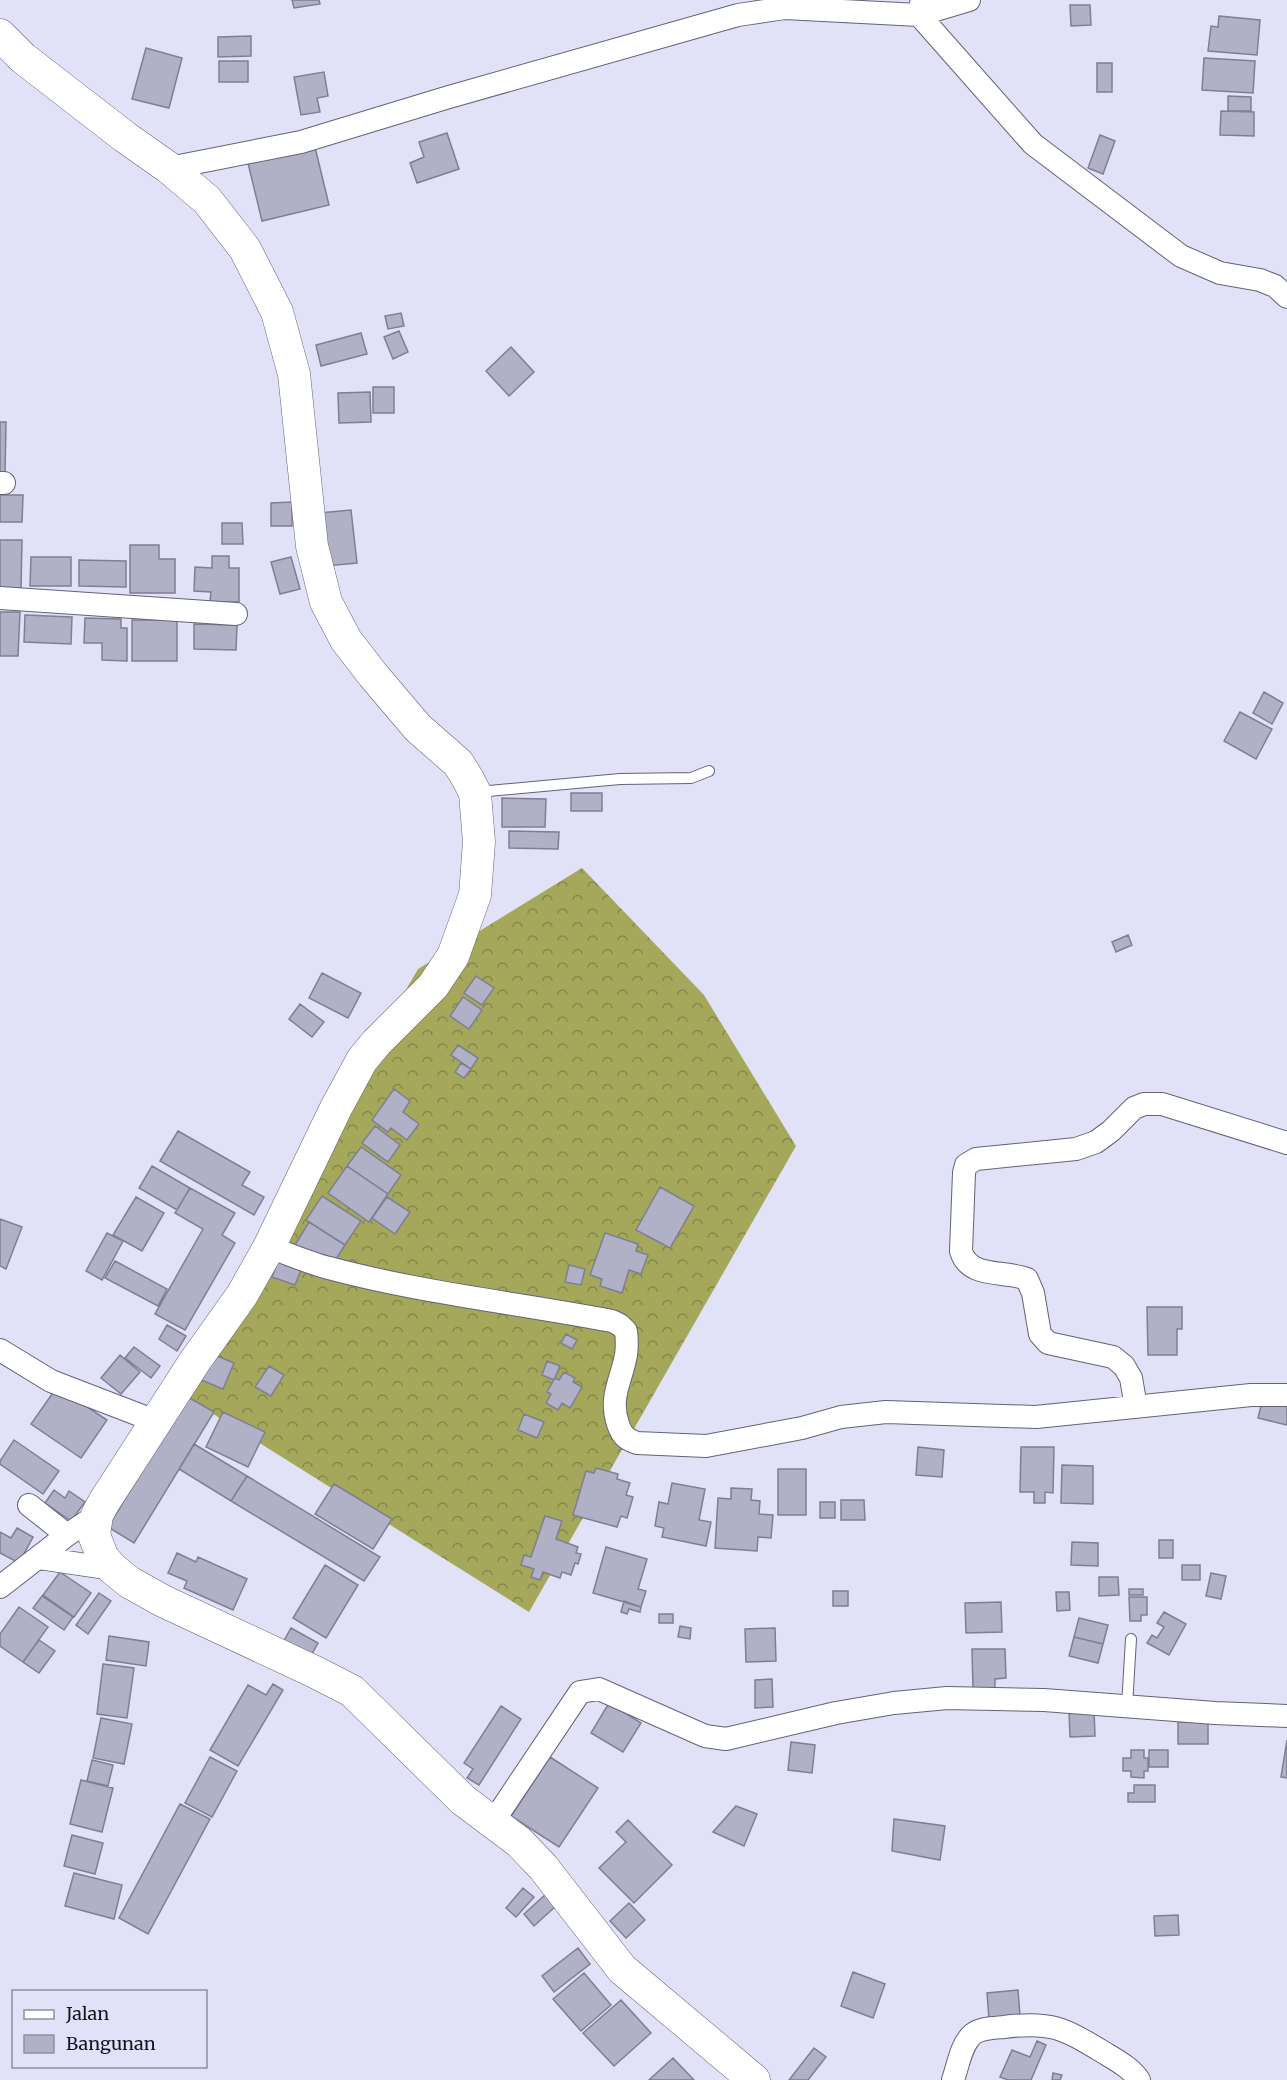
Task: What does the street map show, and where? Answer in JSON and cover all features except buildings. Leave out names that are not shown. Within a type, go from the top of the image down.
[{"type":"main road","points":[[0,35],[23,58],[169,168],[207,200],[245,249],[277,312],[294,374],[312,546],[326,602],[346,640],[373,675],[418,728],[458,763],[475,793],[479,842],[475,895],[453,956],[433,986],[376,1042],[362,1060],[336,1108],[269,1247],[242,1295],[155,1421],[97,1515],[94,1535],[96,1542],[103,1558],[129,1582],[163,1601],[352,1691],[463,1800],[519,1842],[543,1867],[622,1969],[754,2080]]},
{"type":"street","points":[[169,168],[301,142],[738,15],[785,8],[920,8],[969,0]]},
{"type":"street","points":[[920,8],[1033,144],[1181,256],[1220,273],[1260,280],[1275,286],[1287,297]]},
{"type":"street","points":[[0,598],[236,614]]},
{"type":"street","points":[[1136,1407],[1131,1378],[1124,1366],[1113,1357],[1048,1342],[1040,1334],[1033,1293],[1027,1279],[1016,1275],[978,1270],[971,1268],[963,1261],[961,1251],[963,1173],[966,1165],[976,1159],[1076,1149],[1096,1142],[1111,1131],[1134,1108],[1144,1104],[1162,1104],[1287,1143]]},
{"type":"street","points":[[269,1247],[327,1268],[414,1288],[536,1307],[612,1321],[620,1325],[626,1332],[626,1355],[615,1393],[614,1412],[621,1433],[628,1440],[637,1443],[706,1446],[802,1428],[841,1417],[886,1412],[1036,1417],[1251,1395],[1287,1395]]},
{"type":"street","points":[[0,1350],[51,1381],[155,1421]]},
{"type":"street","points":[[29,1505],[67,1534]]},
{"type":"street","points":[[0,1587],[67,1534],[97,1515]]},
{"type":"street","points":[[39,1558],[113,1569]]},
{"type":"street","points":[[493,1822],[580,1692],[592,1689],[599,1689],[705,1736],[726,1739],[836,1713],[894,1703],[947,1698],[1044,1700],[1287,1716]]},
{"type":"street","points":[[953,2080],[966,2041],[971,2036],[979,2030],[1021,2025],[1043,2025],[1069,2031],[1128,2068],[1139,2080]]},
{"type":"lane","points":[[475,793],[620,779],[691,778],[709,771]]},
{"type":"lane","points":[[1127,1706],[1131,1640]]},
{"type":"green space","points":[[582,868],[704,995],[796,1146],[529,1612],[175,1390],[418,969]]}]
